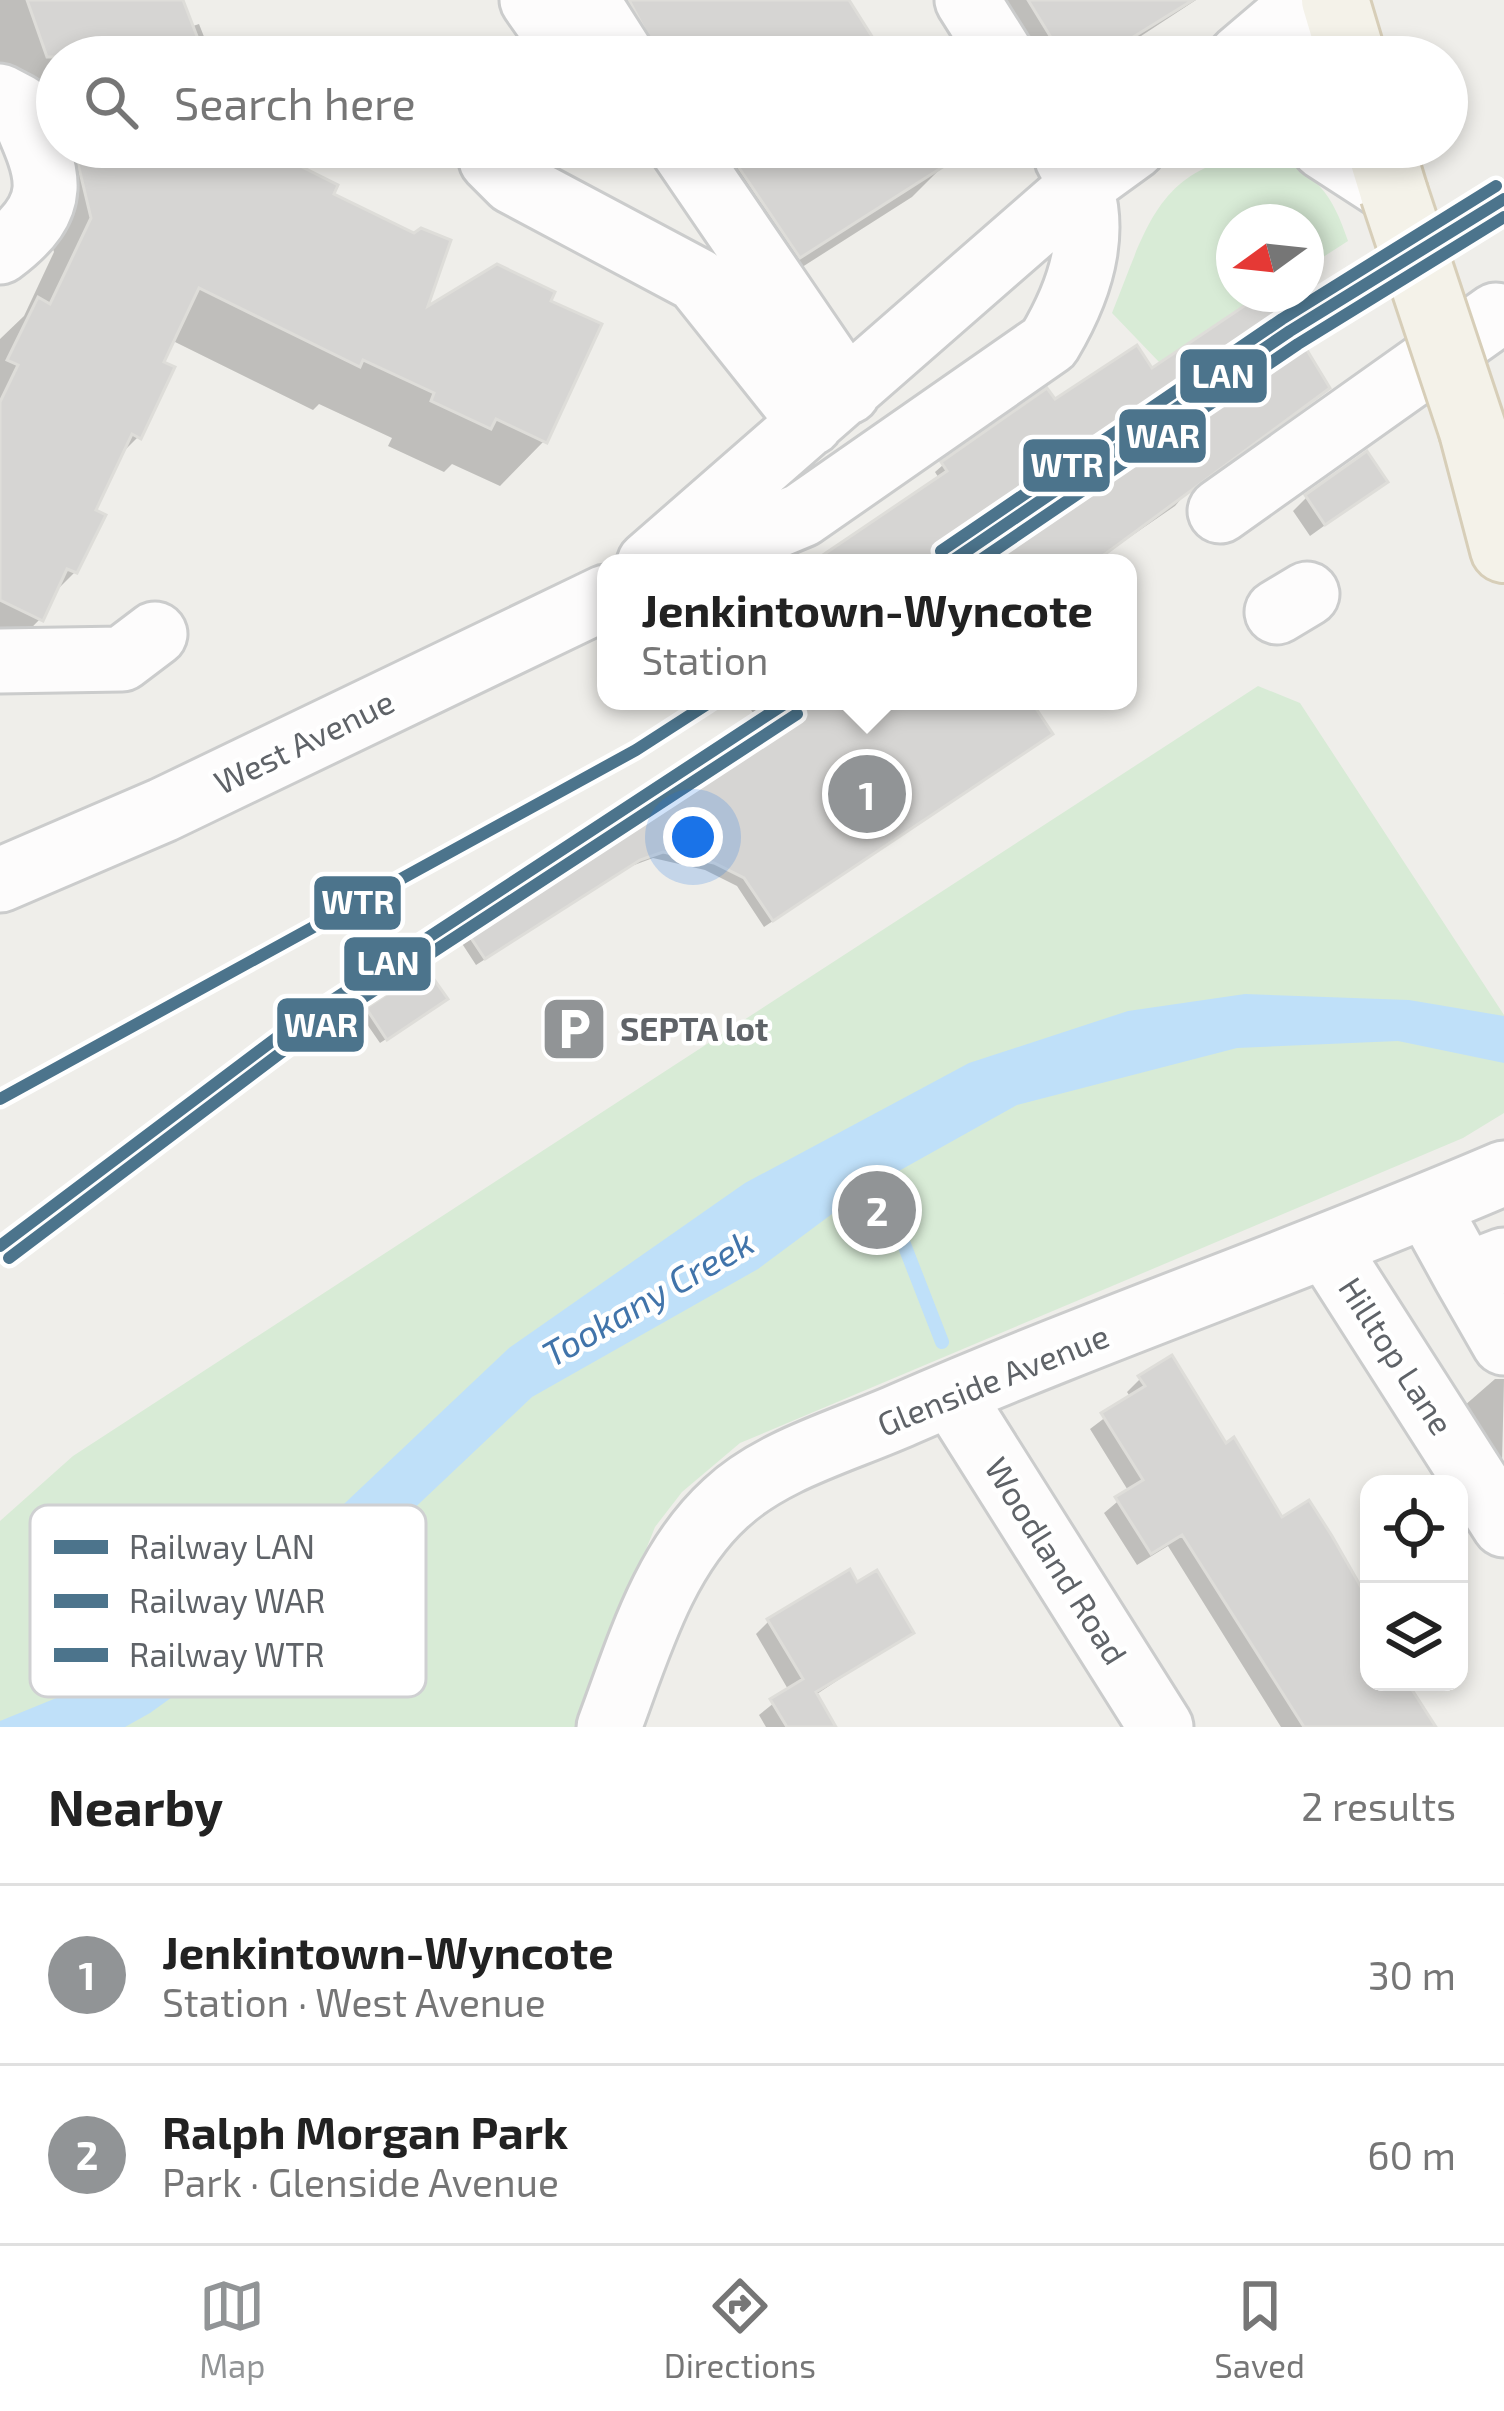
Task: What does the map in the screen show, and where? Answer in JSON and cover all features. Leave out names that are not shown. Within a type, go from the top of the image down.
[{"type":"main road","points":[[1335,0],[1346,36]]},
{"type":"main road","points":[[1387,170],[1473,430],[1504,548]]},
{"type":"street","points":[[967,0],[990,36]]},
{"type":"street","points":[[1265,36],[1307,0]]},
{"type":"street","points":[[0,96],[19,106],[36,155]]},
{"type":"street","points":[[0,252],[40,213],[48,189],[41,168]]},
{"type":"street","points":[[498,168],[513,182],[697,280],[829,408]]},
{"type":"street","points":[[650,168],[660,181],[729,221]]},
{"type":"street","points":[[695,168],[729,221],[829,408]]},
{"type":"street","points":[[660,554],[829,408],[1068,168]]},
{"type":"street","points":[[707,554],[802,514],[1049,343],[1072,305],[1088,254],[1072,168]]},
{"type":"street","points":[[1220,511],[1496,315]]},
{"type":"street","name":"West Avenue","points":[[0,880],[163,810],[597,601]]},
{"type":"street","points":[[0,661],[122,659],[155,634]]},
{"type":"street","name":"Glenside Avenue","points":[[609,1727],[652,1611],[700,1532],[725,1503],[759,1478],[951,1394],[1327,1249],[1504,1173]]},
{"type":"street","points":[[1427,1206],[1485,1267],[1504,1343]]},
{"type":"street","name":"Hilltop Lane","points":[[1327,1249],[1504,1525]]},
{"type":"street","name":"Woodland Road","points":[[951,1394],[1161,1727]]},
{"type":"green space","points":[[1206,168],[1296,168],[1328,197],[1348,241],[1324,256],[1324,204],[1216,204],[1216,312],[1238,312],[1160,363],[1112,313],[1148,225],[1180,184]]},
{"type":"green space","points":[[1258,686],[1300,703],[1504,1015],[1504,1113],[1463,1138],[740,1443],[682,1492],[655,1527],[575,1727],[0,1727],[0,1521],[73,1456]]},
{"type":"water","name":"Tookany Creek","points":[[1245,994],[1409,1000],[1504,1016],[1504,1063],[1398,1041],[1237,1048],[1017,1105],[863,1191],[758,1269],[532,1397],[418,1505],[343,1505],[509,1348],[745,1183],[969,1063],[1128,1011]]},
{"type":"water","points":[[59,1697],[172,1697],[125,1727],[0,1727],[0,1721]]},
{"type":"building","points":[[27,0],[183,0],[197,36],[40,36]]},
{"type":"building","points":[[629,0],[849,0],[872,36],[648,36]]},
{"type":"building","points":[[1028,0],[1193,0],[1135,36],[1050,36]]},
{"type":"building","points":[[79,168],[304,168],[338,185],[334,194],[414,233],[421,228],[451,240],[428,306],[497,264],[555,292],[551,301],[602,324],[547,443],[496,419],[491,429],[431,401],[434,393],[363,360],[360,367],[199,288],[164,362],[175,367],[141,439],[132,434],[96,510],[106,515],[77,573],[67,569],[43,621],[0,600],[0,402],[18,365],[7,360],[38,297],[50,304],[91,218]]},
{"type":"building","points":[[739,168],[941,168],[800,258]]},
{"type":"building","points":[[1235,312],[1284,312],[1330,388],[1105,554],[824,554],[947,471],[941,462],[1047,388],[1055,399],[1137,345],[1152,368]]},
{"type":"building","points":[[1367,451],[1388,482],[1325,525],[1305,495]]},
{"type":"building","points":[[800,710],[1037,710],[1053,734],[773,921],[744,878],[714,863],[663,852],[640,860],[485,959],[467,932]]},
{"type":"building","points":[[426,968],[448,999],[387,1040],[366,1008]]},
{"type":"building","points":[[1172,1355],[1226,1443],[1234,1437],[1282,1517],[1309,1500],[1360,1585],[1360,1691],[1413,1691],[1436,1727],[1304,1727],[1182,1535],[1151,1554],[1115,1497],[1143,1480],[1101,1413],[1145,1386],[1138,1376]]},
{"type":"building","points":[[850,1569],[857,1582],[877,1570],[914,1633],[816,1692],[836,1727],[787,1727],[770,1699],[803,1679],[767,1619]]},
{"type":"waterway","points":[[854,1180],[900,1234],[942,1342]]},
{"type":"rail line","name":"WTR","points":[[941,551],[1282,319],[1496,186]]},
{"type":"rail line","name":"LAN","points":[[962,554],[1290,331],[1504,199]]},
{"type":"rail line","name":"WAR","points":[[989,554],[1298,344],[1504,217]]},
{"type":"rail line","name":"WTR","points":[[0,1099],[636,750],[698,710]]},
{"type":"rail line","name":"LAN","points":[[0,1246],[287,1030],[775,710]]},
{"type":"rail line","name":"WAR","points":[[9,1258],[295,1042],[797,714]]},
{"type":"place","name":"Jenkintown-Wyncote","points":[[867,794]]},
{"type":"place","name":"SEPTA lot","points":[[574,1029]]},
{"type":"place","name":"Ralph Morgan Park","points":[[877,1210]]}]
